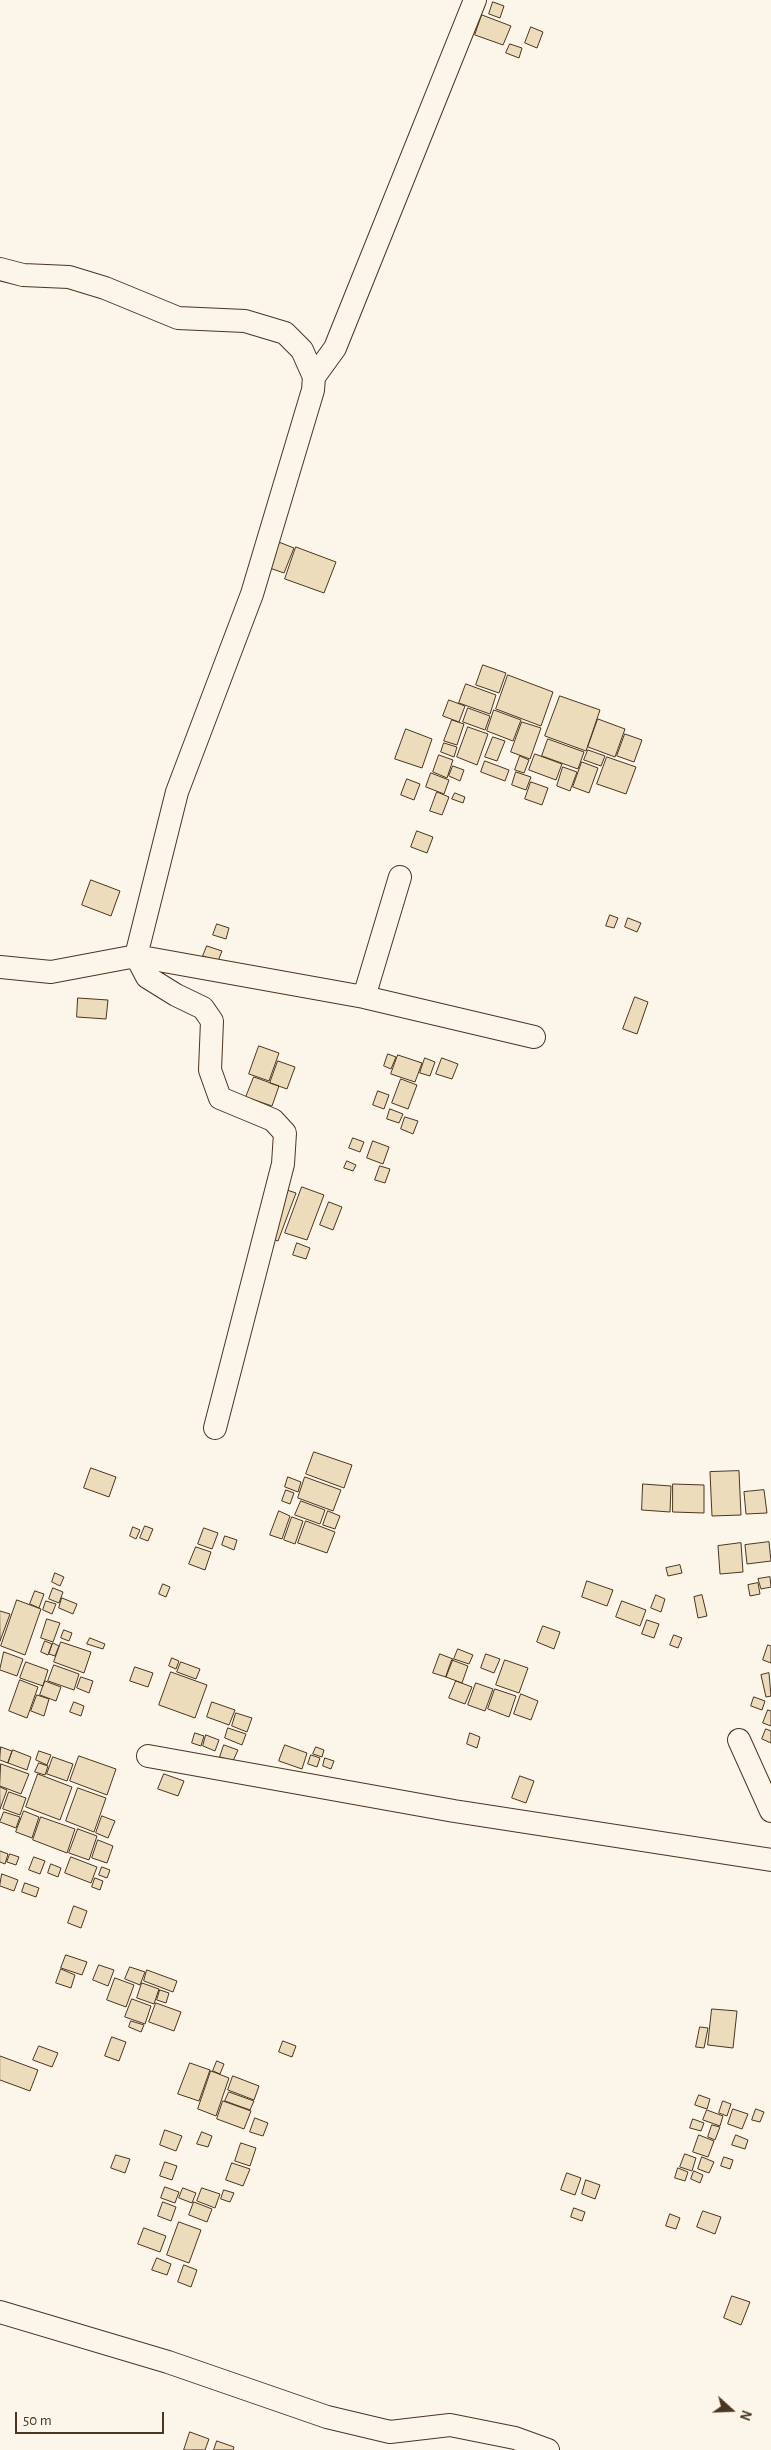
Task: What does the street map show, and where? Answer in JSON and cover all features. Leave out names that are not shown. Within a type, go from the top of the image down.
[{"type":"street","points":[[314,377],[339,340],[475,0]]},
{"type":"street","points":[[0,269],[23,275],[69,277],[105,288],[178,318],[245,321],[284,333],[302,350],[314,377],[313,390],[252,594],[177,792],[136,956],[147,977],[176,995],[203,1008],[212,1021],[210,1070],[220,1098],[272,1120],[285,1133],[283,1164],[215,1428]]},
{"type":"street","points":[[364,997],[400,877]]},
{"type":"street","points":[[0,967],[51,972],[136,956],[364,997],[534,1037]]},
{"type":"street","points":[[739,1740],[771,1811]]},
{"type":"street","points":[[148,1756],[454,1811],[771,1860]]},
{"type":"street","points":[[0,2312],[168,2362],[327,2417],[390,2432],[450,2424],[515,2438],[548,2450]]},
{"type":"building","points":[[493,2],[504,6],[500,18],[489,14]]},
{"type":"building","points":[[482,15],[511,26],[503,45],[475,35]]},
{"type":"building","points":[[531,27],[543,32],[537,48],[525,43]]},
{"type":"building","points":[[510,44],[522,48],[519,58],[506,53]]},
{"type":"building","points":[[271,539],[294,548],[284,573],[261,565]]},
{"type":"building","points":[[296,547],[336,562],[324,593],[285,579]]},
{"type":"building","points":[[483,665],[506,673],[499,693],[476,685]]},
{"type":"building","points":[[508,675],[553,692],[541,726],[496,709]]},
{"type":"building","points":[[466,684],[496,695],[490,714],[459,703]]},
{"type":"building","points":[[560,696],[600,710],[586,751],[545,736]]},
{"type":"building","points":[[449,700],[465,706],[459,722],[443,716]]},
{"type":"building","points":[[468,708],[490,716],[485,730],[463,722]]},
{"type":"building","points":[[494,710],[521,720],[513,741],[487,731]]},
{"type":"building","points":[[598,719],[625,729],[615,757],[588,747]]},
{"type":"building","points":[[452,720],[464,724],[457,745],[444,741]]},
{"type":"building","points":[[522,722],[541,728],[530,759],[511,752]]},
{"type":"building","points":[[468,727],[488,734],[477,765],[457,757]]},
{"type":"building","points":[[406,729],[432,739],[422,768],[395,759]]},
{"type":"building","points":[[625,734],[642,740],[634,762],[617,756]]},
{"type":"building","points":[[493,737],[505,741],[497,761],[485,757]]},
{"type":"building","points":[[548,739],[584,752],[578,769],[542,756]]},
{"type":"building","points":[[444,743],[457,747],[454,757],[441,752]]},
{"type":"building","points":[[588,750],[605,756],[601,766],[584,760]]},
{"type":"building","points":[[535,754],[562,764],[556,780],[529,770]]},
{"type":"building","points":[[439,755],[453,760],[447,778],[433,772]]},
{"type":"building","points":[[520,756],[529,760],[524,773],[515,770]]},
{"type":"building","points":[[607,757],[636,767],[626,794],[597,784]]},
{"type":"building","points":[[485,761],[509,770],[505,781],[481,772]]},
{"type":"building","points":[[582,762],[598,768],[589,793],[573,787]]},
{"type":"building","points":[[453,766],[464,770],[460,781],[449,776]]},
{"type":"building","points":[[563,767],[577,772],[570,791],[557,786]]},
{"type":"building","points":[[516,772],[531,777],[526,790],[512,785]]},
{"type":"building","points":[[431,773],[449,780],[444,794],[426,787]]},
{"type":"building","points":[[407,779],[420,784],[414,800],[401,795]]},
{"type":"building","points":[[531,782],[548,788],[542,805],[525,799]]},
{"type":"building","points":[[437,792],[449,797],[442,815],[430,811]]},
{"type":"building","points":[[455,793],[465,797],[463,803],[452,799]]},
{"type":"building","points":[[417,831],[433,837],[427,853],[411,847]]},
{"type":"building","points":[[91,880],[120,891],[111,916],[82,905]]},
{"type":"building","points":[[610,915],[618,918],[614,928],[606,926]]},
{"type":"building","points":[[628,918],[641,923],[637,932],[625,927]]},
{"type":"building","points":[[217,924],[229,928],[226,939],[213,935]]},
{"type":"building","points":[[207,946],[222,951],[218,961],[203,956]]},
{"type":"building","points":[[635,997],[648,1002],[637,1034],[623,1029]]},
{"type":"building","points":[[78,998],[108,1000],[106,1019],[77,1017]]},
{"type":"building","points":[[259,1046],[279,1053],[269,1081],[249,1074]]},
{"type":"building","points":[[388,1054],[396,1057],[391,1069],[384,1066]]},
{"type":"building","points":[[398,1055],[422,1063],[415,1082],[391,1074]]},
{"type":"building","points":[[425,1058],[435,1062],[430,1076],[420,1073]]},
{"type":"building","points":[[442,1058],[458,1064],[452,1079],[436,1074]]},
{"type":"building","points":[[278,1061],[295,1067],[287,1089],[270,1083]]},
{"type":"building","points":[[254,1077],[279,1086],[272,1106],[246,1097]]},
{"type":"building","points":[[401,1079],[417,1085],[408,1109],[392,1103]]},
{"type":"building","points":[[378,1091],[389,1095],[384,1109],[373,1105]]},
{"type":"building","points":[[390,1109],[403,1114],[399,1123],[387,1119]]},
{"type":"building","points":[[405,1117],[418,1121],[413,1134],[401,1129]]},
{"type":"building","points":[[353,1138],[364,1142],[360,1152],[349,1148]]},
{"type":"building","points":[[373,1141],[389,1147],[383,1164],[367,1158]]},
{"type":"building","points":[[347,1161],[356,1165],[353,1171],[344,1168]]},
{"type":"building","points":[[380,1166],[390,1169],[385,1183],[375,1180]]},
{"type":"building","points":[[302,1187],[324,1195],[307,1240],[285,1233]]},
{"type":"building","points":[[281,1188],[296,1193],[278,1241],[264,1236]]},
{"type":"building","points":[[329,1202],[342,1207],[333,1230],[320,1225]]},
{"type":"building","points":[[297,1243],[310,1248],[306,1259],[293,1255]]},
{"type":"building","points":[[314,1452],[352,1465],[344,1488],[306,1474]]},
{"type":"building","points":[[91,1468],[116,1477],[109,1497],[84,1488]]},
{"type":"building","points":[[739,1471],[741,1515],[712,1516],[710,1472]]},
{"type":"building","points":[[288,1477],[301,1482],[298,1492],[285,1487]]},
{"type":"building","points":[[305,1477],[341,1490],[333,1511],[298,1498]]},
{"type":"building","points":[[643,1484],[671,1486],[670,1512],[642,1510]]},
{"type":"building","points":[[673,1484],[704,1485],[704,1513],[673,1512]]},
{"type":"building","points":[[286,1490],[294,1493],[290,1504],[282,1501]]},
{"type":"building","points":[[764,1490],[767,1513],[746,1514],[744,1492]]},
{"type":"building","points":[[301,1501],[325,1510],[320,1524],[295,1515]]},
{"type":"building","points":[[279,1511],[290,1516],[282,1539],[270,1535]]},
{"type":"building","points":[[328,1511],[340,1516],[335,1529],[323,1525]]},
{"type":"building","points":[[292,1517],[303,1521],[295,1544],[284,1540]]},
{"type":"building","points":[[306,1521],[335,1532],[327,1553],[298,1543]]},
{"type":"building","points":[[145,1526],[153,1529],[148,1541],[140,1538]]},
{"type":"building","points":[[133,1527],[140,1530],[136,1539],[130,1536]]},
{"type":"building","points":[[204,1528],[218,1533],[212,1549],[198,1544]]},
{"type":"building","points":[[225,1536],[237,1540],[234,1550],[222,1545]]},
{"type":"building","points":[[769,1542],[771,1561],[747,1564],[745,1545]]},
{"type":"building","points":[[741,1543],[743,1572],[720,1574],[718,1546]]},
{"type":"building","points":[[196,1547],[211,1552],[205,1570],[189,1564]]},
{"type":"building","points":[[680,1565],[682,1573],[668,1576],[666,1568]]},
{"type":"building","points":[[55,1573],[64,1577],[60,1586],[52,1582]]},
{"type":"building","points":[[770,1577],[771,1587],[761,1589],[758,1579]]},
{"type":"building","points":[[587,1581],[613,1590],[607,1606],[582,1597]]},
{"type":"building","points":[[758,1583],[760,1594],[750,1596],[748,1585]]},
{"type":"building","points":[[163,1584],[170,1587],[166,1597],[159,1594]]},
{"type":"building","points":[[53,1588],[63,1592],[59,1603],[49,1599]]},
{"type":"building","points":[[35,1591],[44,1594],[39,1608],[30,1604]]},
{"type":"building","points":[[656,1595],[665,1599],[661,1612],[651,1608]]},
{"type":"building","points":[[702,1595],[707,1616],[698,1618],[694,1597]]},
{"type":"building","points":[[62,1598],[77,1604],[73,1614],[59,1608]]},
{"type":"building","points":[[17,1600],[41,1609],[25,1655],[1,1646]]},
{"type":"building","points":[[46,1601],[56,1604],[52,1614],[43,1610]]},
{"type":"building","points":[[622,1601],[646,1610],[640,1626],[616,1617]]},
{"type":"building","points":[[0,1611],[10,1614],[0,1641]]},
{"type":"building","points":[[47,1619],[60,1623],[53,1642],[41,1638]]},
{"type":"building","points":[[647,1620],[659,1624],[654,1638],[642,1634]]},
{"type":"building","points":[[543,1626],[560,1632],[554,1649],[537,1642]]},
{"type":"building","points":[[64,1630],[72,1633],[69,1641],[61,1638]]},
{"type":"building","points":[[674,1635],[682,1638],[678,1648],[670,1645]]},
{"type":"building","points":[[90,1638],[105,1644],[103,1649],[87,1644]]},
{"type":"building","points":[[45,1641],[52,1644],[48,1655],[41,1652]]},
{"type":"building","points":[[61,1642],[91,1652],[84,1673],[54,1662]]},
{"type":"building","points":[[53,1643],[59,1646],[55,1656],[49,1654]]},
{"type":"building","points":[[768,1645],[771,1646],[771,1663],[763,1660]]},
{"type":"building","points":[[458,1649],[473,1655],[469,1664],[454,1659]]},
{"type":"building","points":[[4,1652],[23,1659],[17,1676],[0,1670]]},
{"type":"building","points":[[440,1654],[453,1659],[446,1677],[433,1673]]},
{"type":"building","points":[[486,1654],[500,1659],[494,1673],[481,1668]]},
{"type":"building","points":[[172,1658],[179,1661],[176,1669],[169,1666]]},
{"type":"building","points":[[452,1660],[468,1666],[462,1683],[446,1677]]},
{"type":"building","points":[[505,1660],[528,1668],[519,1693],[496,1685]]},
{"type":"building","points":[[26,1662],[48,1670],[43,1686],[20,1678]]},
{"type":"building","points":[[181,1662],[200,1669],[196,1679],[177,1672]]},
{"type":"building","points":[[54,1665],[79,1674],[74,1690],[48,1681]]},
{"type":"building","points":[[135,1667],[153,1673],[148,1687],[130,1681]]},
{"type":"building","points":[[171,1672],[207,1685],[195,1718],[159,1705]]},
{"type":"building","points":[[769,1673],[771,1696],[766,1697],[761,1675]]},
{"type":"building","points":[[81,1677],[93,1681],[89,1693],[77,1688]]},
{"type":"building","points":[[20,1680],[38,1687],[27,1718],[9,1711]]},
{"type":"building","points":[[45,1681],[61,1687],[56,1701],[40,1695]]},
{"type":"building","points":[[456,1681],[472,1687],[465,1704],[449,1698]]},
{"type":"building","points":[[476,1683],[493,1689],[485,1711],[468,1705]]},
{"type":"building","points":[[495,1689],[516,1696],[509,1717],[488,1709]]},
{"type":"building","points":[[521,1694],[538,1701],[531,1720],[514,1714]]},
{"type":"building","points":[[37,1695],[49,1699],[44,1716],[31,1711]]},
{"type":"building","points":[[754,1697],[765,1701],[762,1710],[751,1706]]},
{"type":"building","points":[[74,1702],[84,1706],[81,1716],[70,1712]]},
{"type":"building","points":[[212,1702],[235,1710],[229,1725],[207,1717]]},
{"type":"building","points":[[768,1710],[771,1711],[771,1726],[763,1723]]},
{"type":"building","points":[[236,1713],[252,1718],[247,1732],[232,1726]]},
{"type":"building","points":[[228,1728],[246,1734],[242,1745],[225,1738]]},
{"type":"building","points":[[766,1729],[771,1731],[771,1743],[762,1739]]},
{"type":"building","points":[[195,1733],[204,1736],[201,1746],[192,1743]]},
{"type":"building","points":[[470,1733],[480,1737],[477,1748],[467,1744]]},
{"type":"building","points":[[206,1735],[219,1740],[215,1751],[203,1746]]},
{"type":"building","points":[[224,1745],[238,1750],[233,1761],[220,1757]]},
{"type":"building","points":[[285,1745],[307,1753],[302,1769],[279,1761]]},
{"type":"building","points":[[1,1747],[12,1751],[8,1763],[0,1760]]},
{"type":"building","points":[[316,1747],[324,1750],[322,1757],[313,1754]]},
{"type":"building","points":[[13,1750],[31,1757],[27,1770],[8,1763]]},
{"type":"building","points":[[39,1751],[51,1755],[47,1765],[36,1760]]},
{"type":"building","points":[[311,1755],[320,1758],[317,1767],[308,1764]]},
{"type":"building","points":[[79,1756],[116,1769],[107,1795],[70,1781]]},
{"type":"building","points":[[53,1757],[73,1764],[67,1781],[47,1774]]},
{"type":"building","points":[[325,1758],[334,1761],[331,1769],[323,1766]]},
{"type":"building","points":[[39,1763],[48,1766],[45,1775],[35,1772]]},
{"type":"building","points":[[1,1764],[29,1774],[21,1794],[0,1786]]},
{"type":"building","points":[[38,1774],[72,1787],[60,1820],[26,1807]]},
{"type":"building","points":[[164,1774],[184,1781],[178,1796],[158,1789]]},
{"type":"building","points":[[520,1776],[534,1781],[526,1803],[512,1798]]},
{"type":"building","points":[[0,1787],[7,1790],[0,1809]]},
{"type":"building","points":[[78,1788],[106,1798],[94,1832],[66,1821]]},
{"type":"building","points":[[9,1792],[26,1798],[20,1815],[3,1809]]},
{"type":"building","points":[[24,1811],[39,1817],[32,1838],[16,1832]]},
{"type":"building","points":[[4,1812],[20,1817],[16,1828],[0,1822]]},
{"type":"building","points":[[102,1816],[115,1821],[108,1838],[96,1833]]},
{"type":"building","points":[[41,1817],[75,1829],[67,1853],[33,1840]]},
{"type":"building","points":[[78,1829],[97,1836],[89,1860],[69,1853]]},
{"type":"building","points":[[98,1840],[113,1846],[107,1863],[92,1858]]},
{"type":"building","points":[[0,1851],[8,1854],[5,1864],[0,1862]]},
{"type":"building","points":[[10,1854],[19,1857],[16,1865],[7,1862]]},
{"type":"building","points":[[34,1857],[45,1861],[40,1874],[29,1870]]},
{"type":"building","points":[[71,1857],[97,1867],[91,1883],[65,1873]]},
{"type":"building","points":[[51,1864],[61,1868],[58,1877],[48,1873]]},
{"type":"building","points":[[102,1867],[110,1870],[107,1878],[99,1875]]},
{"type":"building","points":[[2,1874],[18,1880],[14,1891],[0,1886]]},
{"type":"building","points":[[95,1878],[103,1881],[100,1890],[92,1887]]},
{"type":"building","points":[[25,1883],[39,1888],[36,1897],[22,1892]]},
{"type":"building","points":[[74,1906],[87,1911],[81,1928],[68,1923]]},
{"type":"building","points":[[66,1955],[87,1962],[82,1975],[61,1968]]},
{"type":"building","points":[[99,1965],[114,1970],[108,1986],[93,1980]]},
{"type":"building","points":[[130,1967],[145,1972],[140,1985],[125,1979]]},
{"type":"building","points":[[61,1969],[75,1975],[71,1988],[56,1983]]},
{"type":"building","points":[[147,1970],[177,1981],[173,1992],[144,1981]]},
{"type":"building","points":[[115,1978],[134,1985],[126,2007],[107,2000]]},
{"type":"building","points":[[142,1983],[159,1989],[154,2004],[137,1998]]},
{"type":"building","points":[[160,1990],[169,1993],[166,2003],[157,2000]]},
{"type":"building","points":[[132,1999],[151,2006],[145,2024],[125,2017]]},
{"type":"building","points":[[156,2003],[181,2012],[174,2031],[149,2022]]},
{"type":"building","points":[[712,2009],[737,2011],[733,2048],[708,2045]]},
{"type":"building","points":[[131,2021],[144,2025],[141,2032],[129,2027]]},
{"type":"building","points":[[700,2027],[708,2028],[704,2048],[696,2047]]},
{"type":"building","points":[[112,2037],[126,2042],[119,2061],[105,2056]]},
{"type":"building","points":[[283,2041],[296,2046],[292,2057],[279,2052]]},
{"type":"building","points":[[39,2046],[58,2053],[52,2067],[33,2060]]},
{"type":"building","points":[[0,2056],[38,2070],[30,2091],[0,2080]]},
{"type":"building","points":[[217,2061],[224,2064],[220,2074],[213,2071]]},
{"type":"building","points":[[190,2063],[210,2070],[199,2101],[178,2094]]},
{"type":"building","points":[[211,2071],[229,2078],[216,2116],[198,2109]]},
{"type":"building","points":[[233,2076],[259,2086],[254,2100],[228,2090]]},
{"type":"building","points":[[229,2092],[254,2101],[250,2110],[225,2101]]},
{"type":"building","points":[[699,2095],[710,2099],[707,2109],[695,2105]]},
{"type":"building","points":[[223,2101],[251,2111],[244,2129],[217,2119]]},
{"type":"building","points":[[723,2101],[731,2104],[727,2116],[719,2113]]},
{"type":"building","points":[[733,2109],[748,2114],[742,2129],[728,2124]]},
{"type":"building","points":[[756,2109],[764,2112],[760,2122],[752,2120]]},
{"type":"building","points":[[707,2110],[723,2116],[720,2126],[703,2120]]},
{"type":"building","points":[[255,2118],[268,2123],[263,2136],[250,2132]]},
{"type":"building","points":[[693,2119],[704,2123],[701,2131],[690,2128]]},
{"type":"building","points":[[712,2125],[720,2127],[715,2140],[708,2137]]},
{"type":"building","points":[[165,2130],[182,2136],[176,2151],[160,2145]]},
{"type":"building","points":[[202,2132],[212,2136],[208,2147],[197,2144]]},
{"type":"building","points":[[699,2135],[714,2141],[708,2157],[693,2152]]},
{"type":"building","points":[[736,2135],[748,2140],[745,2149],[732,2145]]},
{"type":"building","points":[[241,2143],[256,2148],[250,2166],[235,2161]]},
{"type":"building","points":[[685,2154],[696,2158],[692,2171],[680,2167]]},
{"type":"building","points":[[116,2155],[130,2159],[125,2173],[111,2168]]},
{"type":"building","points":[[702,2157],[714,2162],[709,2173],[698,2169]]},
{"type":"building","points":[[724,2157],[733,2160],[730,2169],[721,2166]]},
{"type":"building","points":[[165,2162],[177,2166],[172,2180],[160,2176]]},
{"type":"building","points":[[232,2163],[250,2169],[243,2186],[226,2180]]},
{"type":"building","points":[[678,2168],[688,2172],[685,2181],[675,2178]]},
{"type":"building","points":[[694,2171],[703,2175],[700,2183],[691,2179]]},
{"type":"building","points":[[567,2173],[581,2178],[575,2195],[561,2190]]},
{"type":"building","points":[[586,2180],[600,2185],[595,2199],[582,2194]]},
{"type":"building","points":[[165,2187],[179,2192],[175,2203],[161,2198]]},
{"type":"building","points":[[183,2188],[196,2193],[192,2203],[179,2198]]},
{"type":"building","points":[[202,2188],[220,2194],[215,2208],[197,2201]]},
{"type":"building","points":[[224,2190],[234,2193],[230,2202],[221,2199]]},
{"type":"building","points":[[163,2202],[176,2207],[171,2221],[158,2216]]},
{"type":"building","points":[[194,2202],[212,2209],[207,2222],[189,2215]]},
{"type":"building","points":[[574,2208],[585,2212],[582,2221],[571,2217]]},
{"type":"building","points":[[703,2211],[721,2217],[715,2234],[697,2227]]},
{"type":"building","points":[[670,2214],[680,2218],[676,2229],[666,2226]]},
{"type":"building","points":[[179,2222],[201,2230],[189,2263],[167,2255]]},
{"type":"building","points":[[144,2228],[166,2236],[160,2252],[138,2244]]},
{"type":"building","points":[[157,2258],[171,2264],[167,2275],[152,2270]]},
{"type":"building","points":[[184,2265],[197,2270],[191,2287],[178,2282]]},
{"type":"building","points":[[732,2296],[750,2302],[741,2325],[724,2318]]},
{"type":"building","points":[[190,2432],[209,2439],[205,2450],[184,2450]]},
{"type":"building","points":[[217,2441],[234,2447],[233,2450],[214,2450]]}]
